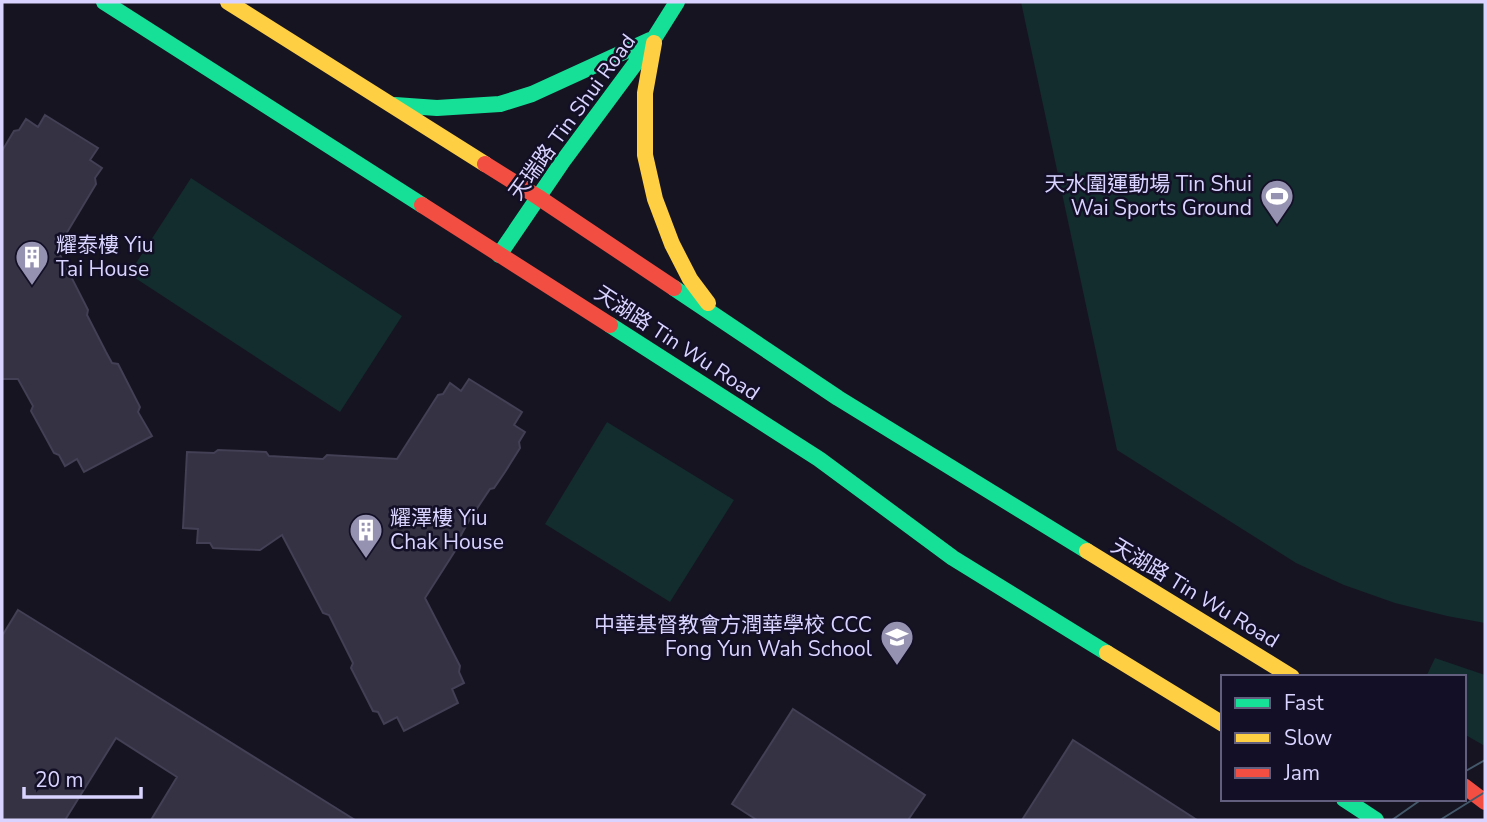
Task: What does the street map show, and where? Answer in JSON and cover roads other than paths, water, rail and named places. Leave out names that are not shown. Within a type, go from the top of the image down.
[{"type":"main road","name":"天湖路 Tin Wu Road","points":[[104,2],[819,459],[953,558],[1221,723]]},
{"type":"main road","name":"天湖路 Tin Wu Road","points":[[228,2],[538,197],[838,398],[1289,675]]},
{"type":"main road","name":"天瑞路 Tin Shui Road","points":[[499,255],[563,161],[656,37],[677,2]]},
{"type":"main road","points":[[391,104],[437,108],[500,104],[555,84],[656,37]]},
{"type":"main road","points":[[656,37],[645,93],[645,155],[655,199],[672,244],[690,279],[721,320]]},
{"type":"main road","points":[[1466,788],[1485,802]]},
{"type":"main road","points":[[1347,801],[1376,820]]},
{"type":"tram line","points":[[1466,771],[1485,760]]},
{"type":"tram line","points":[[1440,820],[1485,792]]},
{"type":"tram line","points":[[1392,820],[1419,801]]},
{"type":"place","name":"天水圍運動場 Tin Shui Wai Sports Ground","points":[[1277,226]]},
{"type":"place","name":"耀泰樓 Yiu Tai House","points":[[32,287]]},
{"type":"place","name":"耀澤樓 Yiu Chak House","points":[[366,560]]},
{"type":"place","name":"中華基督教會方潤華學校 CCC Fong Yun Wah School","points":[[897,667]]}]
